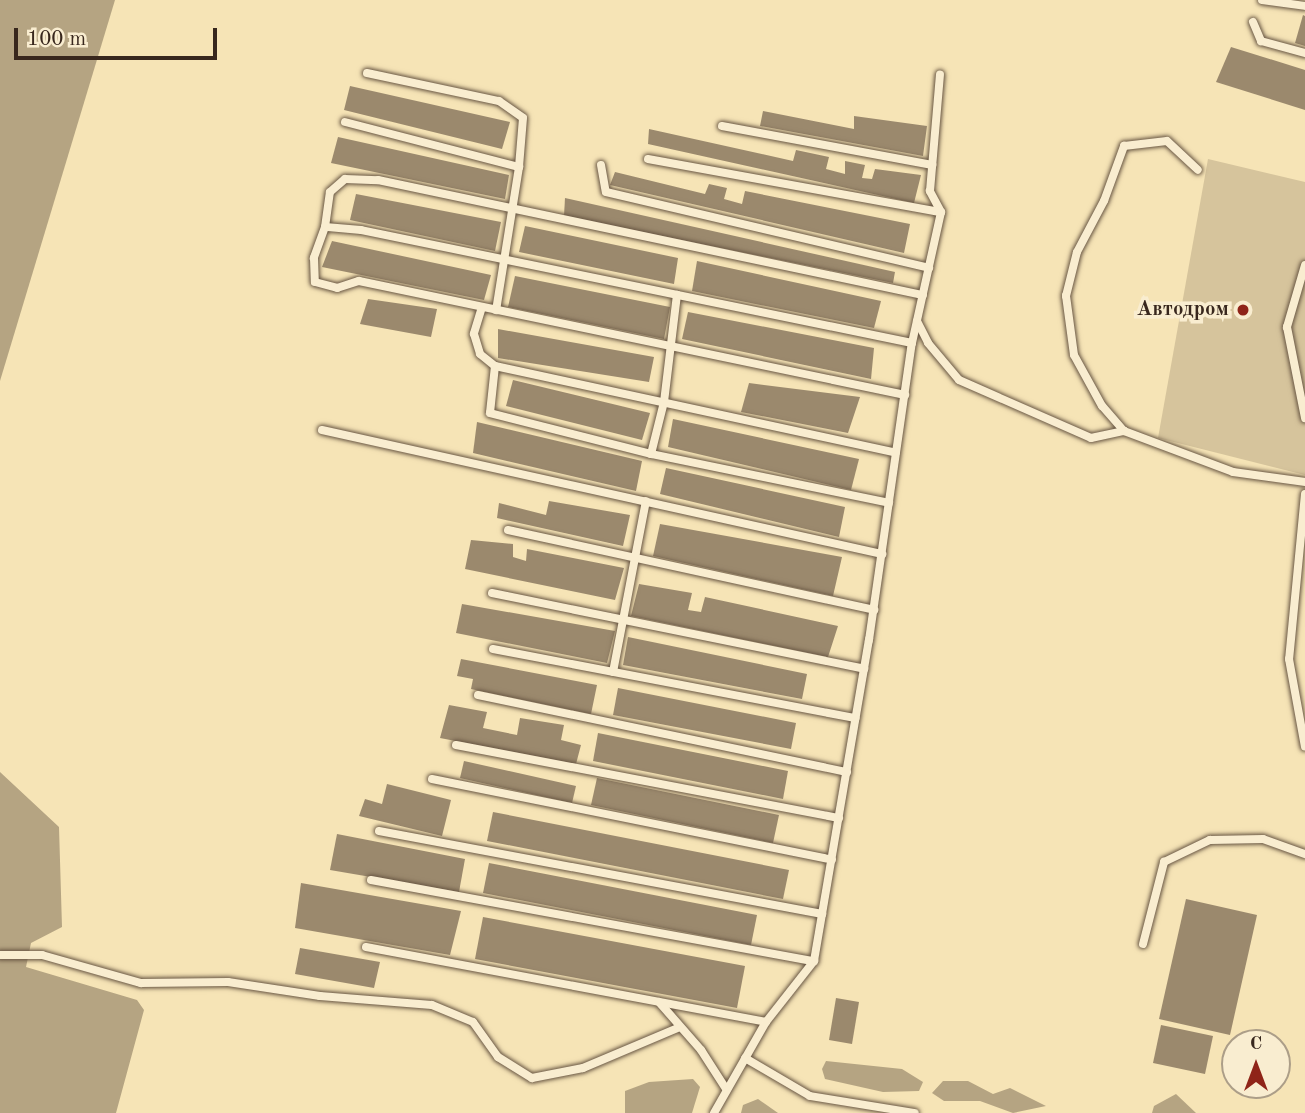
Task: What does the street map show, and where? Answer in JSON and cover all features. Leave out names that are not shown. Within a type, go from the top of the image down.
[{"type":"lane","points":[[1262,0],[1305,6]]},
{"type":"lane","points":[[1253,22],[1261,41],[1305,54]]},
{"type":"lane","points":[[367,73],[499,101],[523,118],[507,260],[496,310]]},
{"type":"lane","points":[[713,1113],[766,1022],[814,961],[874,610],[912,343],[941,212],[930,191],[940,74]]},
{"type":"lane","points":[[345,122],[519,167]]},
{"type":"lane","points":[[722,126],[932,165]]},
{"type":"lane","points":[[1198,170],[1167,141],[1124,146],[1104,201],[1077,252],[1066,296],[1074,355],[1102,406],[1124,431],[1233,472],[1305,482]]},
{"type":"lane","points":[[648,159],[941,212]]},
{"type":"lane","points":[[601,165],[606,192],[929,268]]},
{"type":"lane","points":[[905,395],[359,281],[337,288],[315,282],[314,258],[326,227],[330,192],[345,179],[378,180],[923,295]]},
{"type":"lane","points":[[326,227],[361,230],[912,343]]},
{"type":"lane","points":[[1305,265],[1287,327],[1305,418]]},
{"type":"lane","points":[[651,454],[664,402],[677,295]]},
{"type":"lane","points":[[482,307],[474,334],[480,354],[495,366],[896,453]]},
{"type":"lane","points":[[917,321],[928,343],[959,380],[1091,438],[1124,431]]},
{"type":"lane","points":[[495,366],[490,413],[651,454],[889,503]]},
{"type":"lane","points":[[322,430],[882,554]]},
{"type":"lane","points":[[1305,494],[1289,659],[1305,747]]},
{"type":"lane","points":[[613,672],[646,501]]},
{"type":"lane","points":[[508,530],[874,610]]},
{"type":"lane","points":[[492,593],[864,669]]},
{"type":"lane","points":[[493,649],[856,718]]},
{"type":"lane","points":[[478,695],[847,772]]},
{"type":"lane","points":[[456,745],[839,818]]},
{"type":"lane","points":[[432,779],[832,860]]},
{"type":"lane","points":[[379,831],[822,914]]},
{"type":"lane","points":[[1143,944],[1164,862],[1210,840],[1264,839],[1305,854]]},
{"type":"lane","points":[[371,880],[814,961]]},
{"type":"lane","points":[[366,947],[766,1022]]},
{"type":"lane","points":[[0,955],[42,955],[141,983],[228,982],[320,996],[432,1005],[473,1022],[498,1057],[532,1078],[583,1068],[680,1027]]},
{"type":"lane","points":[[659,1002],[726,1089]]},
{"type":"lane","points":[[744,1058],[810,1096],[915,1113]]},
{"type":"shaded area","points":[[0,0],[115,0],[0,381]]},
{"type":"shaded area","name":"Автодром","points":[[1208,159],[1305,182],[1305,475],[1158,438]]},
{"type":"shaded area","points":[[0,772],[59,827],[62,927],[31,943],[26,967],[137,1000],[144,1010],[116,1113],[0,1113]]},
{"type":"shaded area","points":[[826,1061],[902,1069],[923,1082],[919,1091],[883,1092],[825,1079],[822,1069]]},
{"type":"shaded area","points":[[693,1079],[700,1087],[692,1113],[625,1113],[625,1091],[649,1082]]},
{"type":"shaded area","points":[[943,1081],[968,1081],[993,1094],[1010,1088],[1046,1106],[1013,1113],[980,1101],[944,1101],[932,1093]]},
{"type":"shaded area","points":[[1176,1094],[1196,1113],[1152,1113],[1154,1106]]},
{"type":"shaded area","points":[[758,1099],[778,1113],[741,1113],[743,1105]]},
{"type":"building","points":[[1303,15],[1305,16],[1305,46],[1295,43]]},
{"type":"building","points":[[1231,47],[1305,70],[1305,110],[1216,82]]},
{"type":"building","points":[[350,86],[510,122],[502,149],[344,110]]},
{"type":"building","points":[[763,111],[854,129],[854,116],[927,126],[923,156],[760,126]]},
{"type":"building","points":[[649,129],[793,161],[796,150],[829,157],[826,169],[845,174],[845,161],[865,165],[862,178],[872,179],[875,169],[921,175],[914,203],[648,144]]},
{"type":"building","points":[[338,137],[509,175],[505,199],[331,163]]},
{"type":"building","points":[[615,172],[705,194],[709,184],[727,188],[724,199],[742,204],[745,191],[910,224],[904,253],[610,185]]},
{"type":"building","points":[[356,194],[501,222],[495,251],[350,220]]},
{"type":"building","points":[[565,198],[895,272],[893,283],[564,216]]},
{"type":"building","points":[[525,226],[678,258],[674,284],[519,252]]},
{"type":"building","points":[[332,241],[491,275],[484,300],[322,267]]},
{"type":"building","points":[[697,261],[881,301],[874,328],[692,291]]},
{"type":"building","points":[[515,276],[670,307],[664,339],[508,307]]},
{"type":"building","points":[[368,299],[437,309],[431,337],[360,324]]},
{"type":"building","points":[[688,312],[874,348],[871,379],[682,339]]},
{"type":"building","points":[[498,329],[654,357],[649,382],[498,358]]},
{"type":"building","points":[[513,380],[650,413],[642,440],[506,406]]},
{"type":"building","points":[[749,383],[860,397],[848,433],[741,412]]},
{"type":"building","points":[[673,419],[859,459],[851,490],[668,447]]},
{"type":"building","points":[[477,422],[642,461],[636,491],[473,453]]},
{"type":"building","points":[[666,468],[845,507],[839,537],[660,494]]},
{"type":"building","points":[[549,501],[630,515],[623,546],[497,518],[499,503],[546,515]]},
{"type":"building","points":[[660,524],[842,557],[833,596],[653,556]]},
{"type":"building","points":[[471,540],[513,544],[513,557],[526,561],[527,549],[624,568],[615,600],[465,569]]},
{"type":"building","points":[[639,584],[692,593],[688,610],[701,612],[705,597],[838,626],[828,657],[631,616]]},
{"type":"building","points":[[462,604],[615,631],[607,663],[456,633]]},
{"type":"building","points":[[628,637],[807,674],[802,699],[623,665]]},
{"type":"building","points":[[461,659],[597,685],[591,714],[471,689],[473,679],[457,676]]},
{"type":"building","points":[[618,688],[796,723],[791,749],[613,715]]},
{"type":"building","points":[[449,705],[487,712],[483,728],[517,735],[520,718],[564,725],[561,740],[581,745],[576,764],[440,738]]},
{"type":"building","points":[[598,733],[788,771],[783,799],[593,761]]},
{"type":"building","points":[[464,761],[576,786],[572,803],[460,778]]},
{"type":"building","points":[[597,778],[779,815],[773,843],[591,805]]},
{"type":"building","points":[[387,784],[451,800],[442,836],[359,816],[365,799],[382,804]]},
{"type":"building","points":[[493,812],[789,870],[783,899],[487,841]]},
{"type":"building","points":[[337,834],[465,859],[459,892],[330,870]]},
{"type":"building","points":[[489,863],[757,915],[751,945],[483,893]]},
{"type":"building","points":[[301,883],[461,911],[450,955],[295,928]]},
{"type":"building","points":[[1186,899],[1257,915],[1231,1029],[1221,1029],[1221,1033],[1159,1019]]},
{"type":"building","points":[[483,917],[745,966],[737,1008],[475,959]]},
{"type":"building","points":[[300,948],[380,962],[374,988],[295,974]]},
{"type":"building","points":[[836,998],[859,1002],[852,1044],[829,1040]]},
{"type":"building","points":[[1161,1025],[1213,1036],[1205,1074],[1153,1063]]},
{"type":"place","name":"Автодром","points":[[1243,310]]}]
